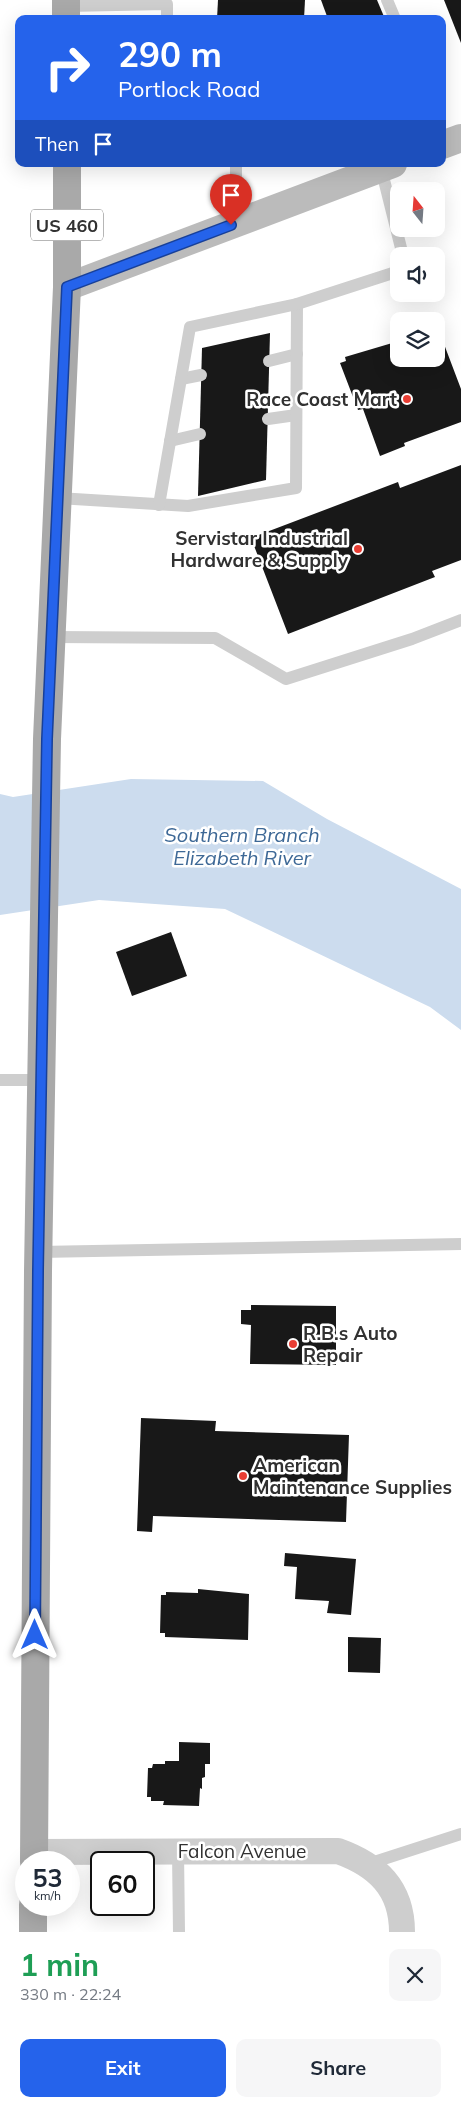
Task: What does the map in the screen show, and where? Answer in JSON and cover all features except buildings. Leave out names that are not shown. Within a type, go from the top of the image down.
[{"type":"main road","name":"US 460","points":[[34,1851],[39,1252],[47,739],[67,287],[67,167]]},
{"type":"main road","points":[[67,287],[384,167]]},
{"type":"main road","points":[[32,1932],[33,1916]]},
{"type":"street","name":"Falcon Avenue","points":[[80,1855],[178,1851],[338,1851],[360,1859],[378,1872],[392,1890],[402,1920],[402,1932]]},
{"type":"lane","points":[[387,0],[393,15]]},
{"type":"lane","points":[[66,8],[146,2],[167,4],[167,15]]},
{"type":"lane","points":[[236,167],[236,185],[249,218]]},
{"type":"lane","points":[[387,167],[401,247]]},
{"type":"lane","points":[[159,505],[190,327],[297,304],[390,274]]},
{"type":"lane","points":[[58,498],[188,506],[296,488],[297,304]]},
{"type":"lane","points":[[269,361],[297,354]]},
{"type":"lane","points":[[181,379],[201,375]]},
{"type":"lane","points":[[268,419],[296,415]]},
{"type":"lane","points":[[170,442],[200,434]]},
{"type":"lane","points":[[52,636],[215,638],[286,679],[412,639],[461,620]]},
{"type":"lane","points":[[0,1080],[42,1080]]},
{"type":"lane","points":[[39,1252],[461,1244]]},
{"type":"lane","points":[[368,1864],[461,1834]]},
{"type":"lane","points":[[178,1851],[179,1932]]},
{"type":"water","name":"Southern Branch Elizabeth River","points":[[131,779],[263,781],[327,819],[461,889],[461,1030],[430,1007],[225,909],[99,900],[0,915],[0,794],[13,797]]},
{"type":"place","name":"Race Coast Mart","points":[[407,399]]},
{"type":"place","name":"Servistar Industrial Hardware & Supply","points":[[358,549]]},
{"type":"place","name":"R.B.s Auto Repair","points":[[293,1344]]},
{"type":"place","name":"American Maintenance Supplies","points":[[243,1476]]},
{"type":"route","points":[[35,1635],[38,1271],[45,956],[47,739],[67,287],[231,225]]}]
